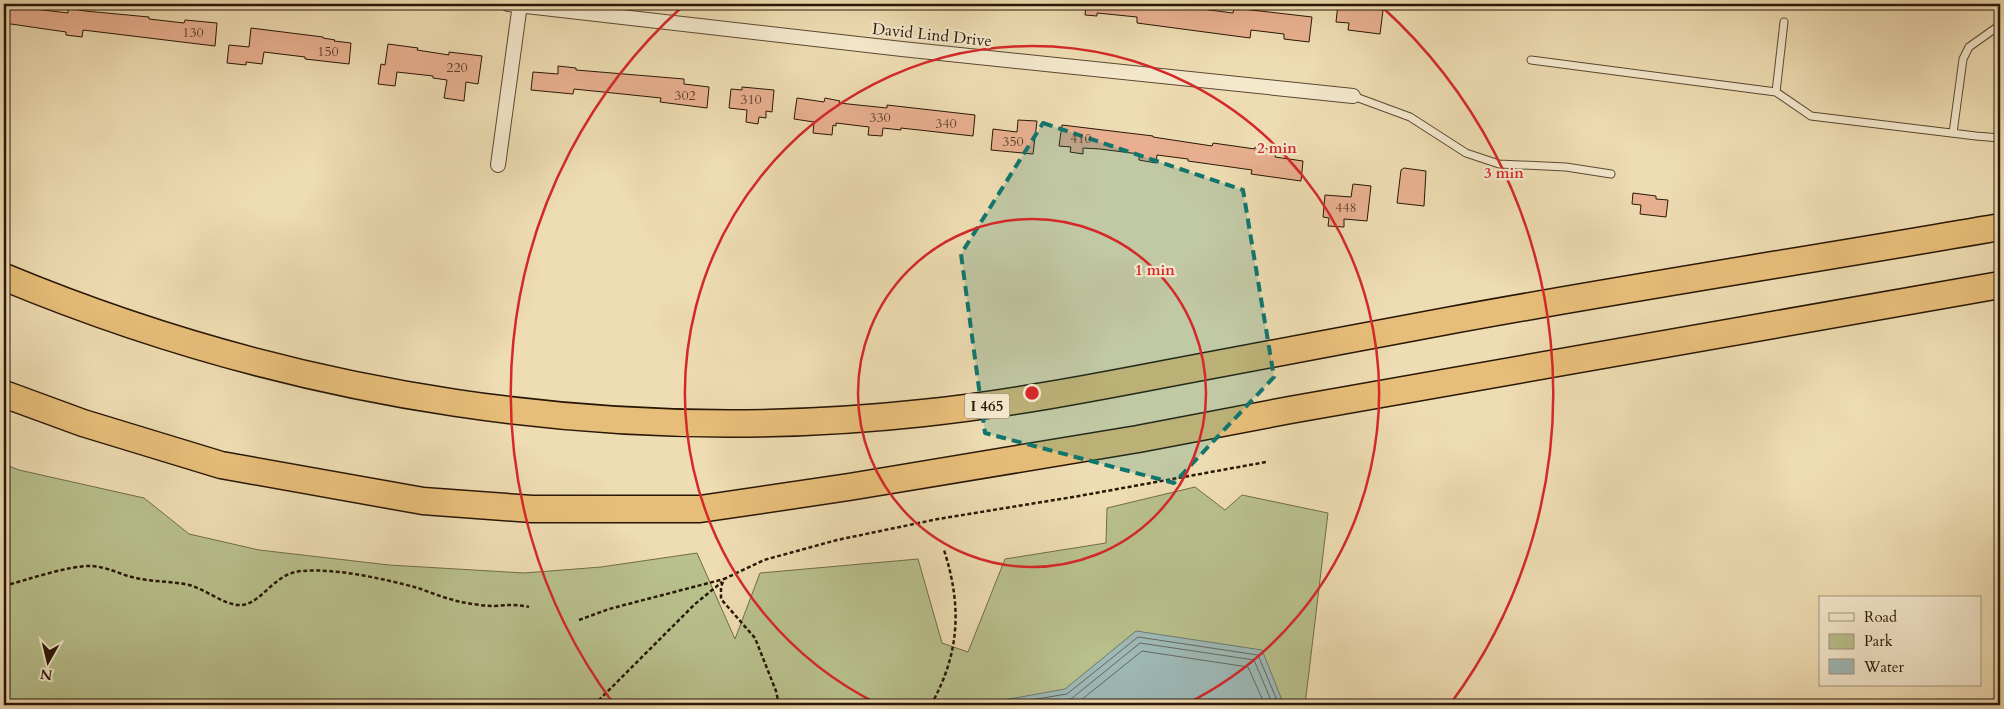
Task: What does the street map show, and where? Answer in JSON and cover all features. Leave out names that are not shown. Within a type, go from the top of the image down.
[{"type":"highway","name":"I 465","points":[[4,277],[79,307],[176,340],[316,378],[409,397],[571,417],[690,422],[774,422],[857,419],[1000,404],[1548,302],[2000,227]]},
{"type":"highway","points":[[4,394],[83,423],[221,465],[423,501],[532,509],[700,509],[849,487],[1138,439],[1290,410],[2000,285]]},
{"type":"street","name":"David Lind Drive","points":[[516,4],[902,49],[1353,96]]},
{"type":"street","points":[[498,165],[516,4]]},
{"type":"lane","points":[[1776,92],[1784,22]]},
{"type":"lane","points":[[1953,133],[1962,59],[1969,46],[2000,25]]},
{"type":"lane","points":[[1531,60],[1776,92],[1811,116],[2000,138]]},
{"type":"lane","points":[[1353,96],[1410,116],[1466,153],[1499,164],[1566,167],[1611,174]]},
{"type":"path","points":[[579,620],[609,609],[724,580],[764,560],[837,540],[938,520],[1266,462]]},
{"type":"path","points":[[931,705],[939,691],[955,641],[956,624],[950,569],[944,550]]},
{"type":"path","points":[[4,586],[75,568],[92,566],[116,570],[135,578],[188,585],[204,590],[236,605],[248,604],[285,575],[293,571],[314,570],[396,582],[479,605],[517,604],[529,607]]},
{"type":"path","points":[[594,705],[695,604],[724,580]]},
{"type":"path","points":[[724,580],[721,587],[721,599],[755,638],[776,691],[779,705]]},
{"type":"highlighted area","points":[[1043,123],[1243,190],[1274,377],[1174,483],[985,433],[961,254]]},
{"type":"green space","points":[[4,464],[19,470],[144,498],[189,534],[259,550],[389,565],[524,573],[601,567],[697,553],[735,639],[760,573],[918,559],[942,643],[968,652],[1005,559],[1106,543],[1107,508],[1195,487],[1225,510],[1242,495],[1328,513],[1305,705],[23,705],[4,696]]},
{"type":"water","points":[[1136,631],[1262,650],[1284,705],[976,705],[1065,689]]},
{"type":"building","points":[[4,4],[19,4],[18,7],[68,13],[68,8],[184,23],[185,20],[217,23],[215,46],[83,30],[82,37],[66,35],[66,32],[4,23]]},
{"type":"building","points":[[1086,4],[1187,4],[1186,7],[1233,13],[1234,8],[1312,17],[1309,42],[1284,39],[1284,34],[1251,30],[1250,38],[1137,23],[1137,17],[1097,13],[1097,16],[1085,15]]},
{"type":"building","points":[[1338,4],[1383,10],[1380,34],[1348,30],[1349,23],[1336,22]]},
{"type":"building","points":[[251,28],[323,37],[334,41],[351,43],[349,64],[264,52],[262,64],[246,62],[246,65],[227,63],[229,45],[249,47]]},
{"type":"building","points":[[388,44],[449,55],[449,52],[482,56],[478,84],[466,82],[464,101],[444,98],[447,80],[433,78],[433,76],[397,72],[395,86],[378,84],[381,64],[385,65]]},
{"type":"building","points":[[558,66],[576,68],[576,70],[684,79],[684,84],[709,87],[707,108],[660,102],[661,98],[574,89],[573,94],[531,90],[533,72],[558,74]]},
{"type":"building","points":[[742,87],[774,90],[772,112],[766,111],[766,118],[759,117],[758,124],[746,122],[747,110],[729,108],[731,89],[742,90]]},
{"type":"building","points":[[797,98],[824,102],[825,98],[840,101],[839,103],[887,108],[887,105],[975,115],[973,136],[901,128],[901,130],[883,128],[882,136],[868,135],[869,127],[836,123],[836,126],[833,125],[832,135],[813,133],[814,122],[794,119]]},
{"type":"building","points":[[1018,120],[1037,121],[1033,154],[991,150],[993,129],[1017,132]]},
{"type":"building","points":[[1062,125],[1153,136],[1212,146],[1213,143],[1276,150],[1275,157],[1303,161],[1301,181],[1251,174],[1252,170],[1157,155],[1156,163],[1139,160],[1139,154],[1100,149],[1083,148],[1083,154],[1070,152],[1071,147],[1059,146]]},
{"type":"building","points":[[1404,168],[1426,171],[1424,206],[1397,203],[1401,170]]},
{"type":"building","points":[[1353,184],[1371,186],[1367,221],[1344,219],[1344,227],[1328,226],[1329,218],[1323,217],[1325,195],[1351,197]]},
{"type":"building","points":[[1633,193],[1656,196],[1656,199],[1668,200],[1666,217],[1640,214],[1641,205],[1632,204]]}]
